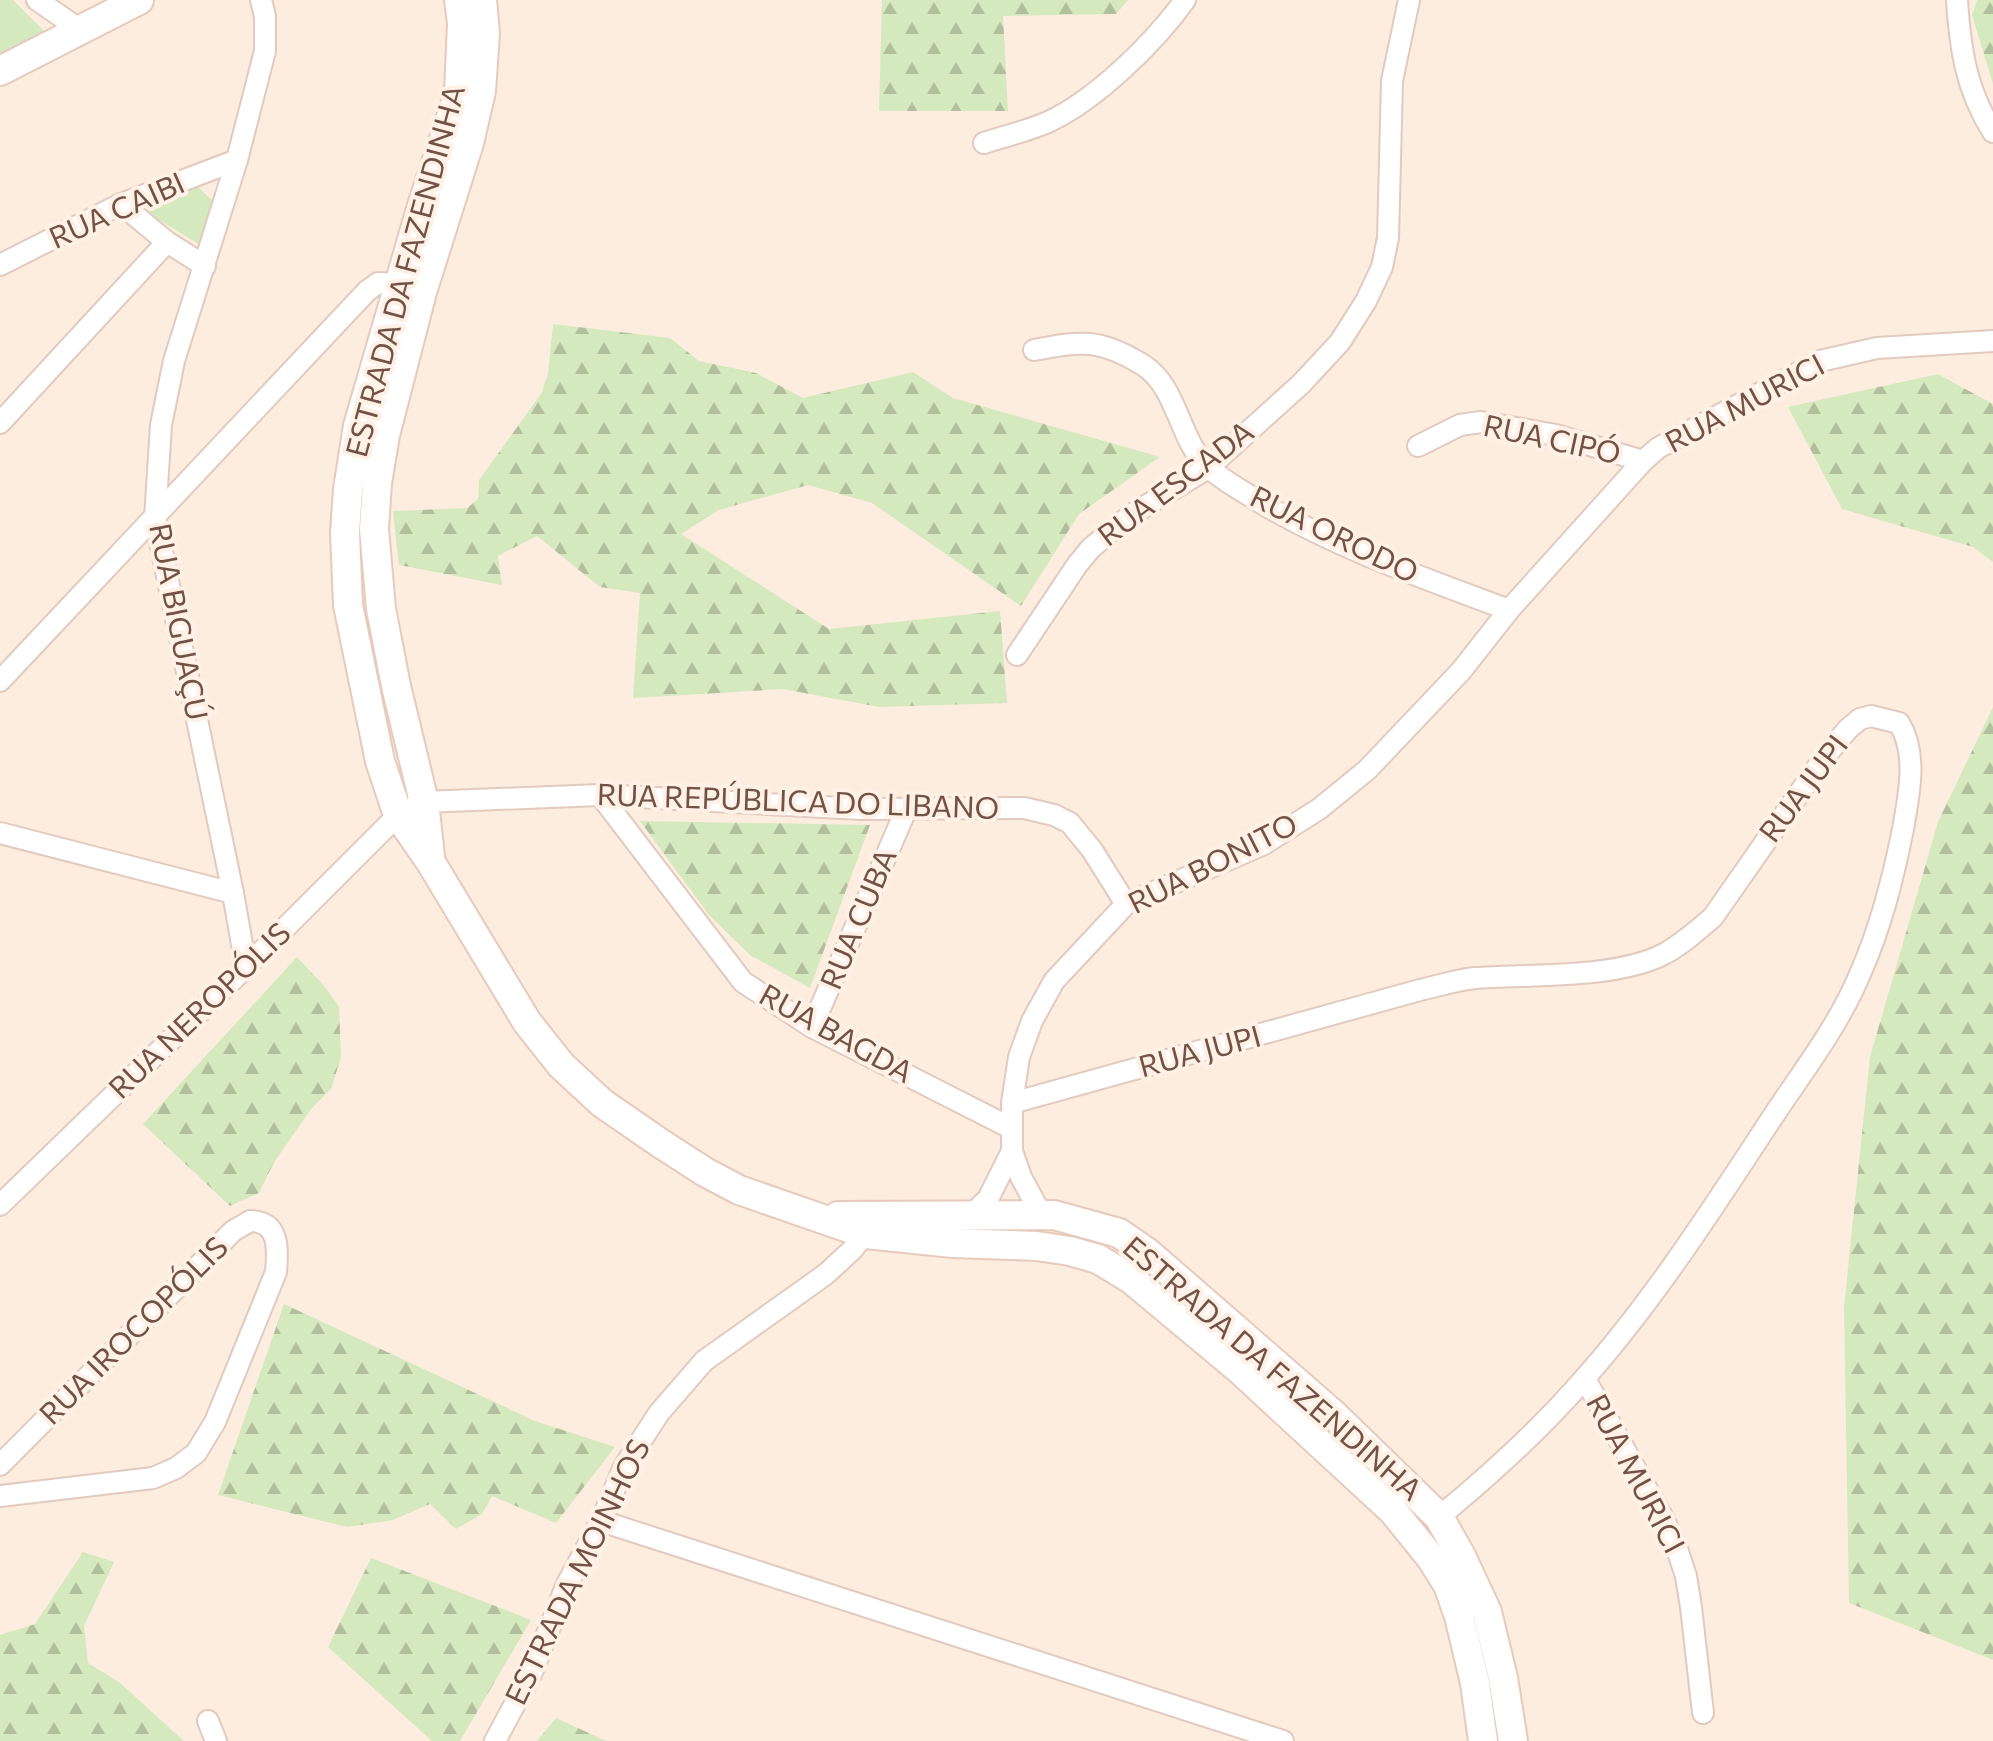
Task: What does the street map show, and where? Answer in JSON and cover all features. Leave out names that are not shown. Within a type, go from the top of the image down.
[{"type":"main road","points":[[0,71],[139,0]]},
{"type":"main road","name":"ESTRADA DA FAZENDINHA","points":[[430,861],[424,802],[384,624],[374,529],[377,483],[410,288],[459,93],[462,23],[459,0]]},
{"type":"main road","name":"ESTRADA DA FAZENDINHA","points":[[482,0],[485,33],[481,91],[469,143],[358,426],[348,489],[345,533],[348,605],[380,761],[398,815],[430,861],[527,1022],[561,1065],[602,1103],[705,1172],[779,1206],[872,1225],[901,1240],[1037,1246],[1098,1259],[1131,1279],[1168,1308],[1393,1511],[1431,1558],[1448,1585],[1459,1616],[1475,1683],[1483,1741]]},
{"type":"main road","name":"ESTRADA DA FAZENDINHA","points":[[872,1225],[973,1213],[1041,1214],[1080,1220],[1119,1233],[1148,1253],[1333,1414],[1439,1517],[1487,1612],[1503,1678],[1513,1741]]},
{"type":"street","points":[[37,0],[79,29]]},
{"type":"street","name":"RUA BIGUAÇÚ","points":[[246,967],[155,518],[161,425],[172,373],[237,160],[265,51],[265,16],[261,0]]},
{"type":"street","points":[[984,143],[1049,121],[1095,92],[1151,41],[1185,0]]},
{"type":"street","name":"RUA ESCADA","points":[[1017,655],[1091,548],[1131,515],[1208,468],[1301,384],[1340,342],[1366,301],[1382,267],[1388,238],[1392,81],[1409,0]]},
{"type":"street","points":[[1957,0],[1960,50],[1977,104],[1993,132]]},
{"type":"street","name":"RUA CAIBI","points":[[0,265],[121,204],[237,160]]},
{"type":"street","points":[[121,204],[167,242],[205,266]]},
{"type":"street","points":[[0,423],[167,242]]},
{"type":"street","points":[[0,681],[367,291],[378,283],[410,288]]},
{"type":"street","name":"RUA MURICI","points":[[1643,461],[1658,448],[1820,361],[1877,348],[1993,341]]},
{"type":"street","name":"RUA ORODO","points":[[1034,350],[1076,342],[1096,343],[1146,367],[1160,380],[1189,443],[1208,468],[1288,519],[1403,570],[1509,610]]},
{"type":"street","name":"RUA CIPÓ","points":[[1418,446],[1460,425],[1481,422],[1556,435],[1643,461]]},
{"type":"street","name":"RUA BONITO","points":[[1012,1151],[1012,1103],[1019,1057],[1054,981],[1126,904],[1264,844],[1319,809],[1377,760],[1461,671],[1509,610],[1643,461]]},
{"type":"street","name":"RUA JUPI","points":[[1012,1103],[1420,990],[1470,979],[1631,965],[1662,955],[1690,938],[1713,917],[1808,780],[1848,729],[1860,719],[1871,716],[1899,723],[1906,734],[1911,767],[1907,809],[1894,877],[1859,977],[1839,1015],[1723,1192],[1662,1279],[1585,1379],[1483,1481],[1439,1517]]},
{"type":"street","name":"RUA REPÚBLICA DO LIBANO","points":[[424,802],[600,795],[906,810],[1024,808],[1054,815],[1070,823],[1092,850],[1126,904]]},
{"type":"street","name":"RUA BAGDA","points":[[600,795],[743,982],[812,1027],[1011,1128]]},
{"type":"street","name":"RUA NEROPÓLIS","points":[[0,1205],[398,815],[424,802]]},
{"type":"street","name":"RUA CUBA","points":[[812,1027],[906,810]]},
{"type":"street","points":[[0,833],[233,893]]},
{"type":"street","points":[[973,1213],[988,1199],[1012,1151]]},
{"type":"street","points":[[1012,1151],[1021,1177],[1041,1214]]},
{"type":"street","name":"RUA IROCOPÓLIS","points":[[0,1465],[233,1231],[250,1221],[264,1223],[274,1232],[278,1250],[276,1272],[215,1422],[196,1453],[176,1468],[153,1478],[0,1496]]},
{"type":"street","name":"ESTRADA MOINHOS","points":[[495,1741],[532,1672],[567,1584],[601,1521],[624,1467],[652,1424],[704,1361],[826,1274],[872,1225]]},
{"type":"street","name":"RUA MURICI","points":[[1585,1379],[1676,1546],[1686,1576],[1703,1713]]},
{"type":"street","points":[[601,1521],[1283,1741]]},
{"type":"street","points":[[208,1721],[216,1741]]},
{"type":"green space","points":[[0,0],[13,0],[46,33],[0,56]]},
{"type":"green space","points":[[882,0],[1128,0],[1116,14],[1003,16],[1008,111],[879,111]]},
{"type":"green space","points":[[1977,0],[1993,0],[1993,84],[1972,15]]},
{"type":"green space","points":[[196,185],[216,204],[202,246],[143,210]]},
{"type":"green space","points":[[553,324],[670,338],[699,361],[756,373],[803,398],[913,372],[953,398],[1160,457],[1079,514],[1021,606],[872,503],[808,485],[719,510],[681,534],[829,629],[1000,611],[1007,703],[879,707],[783,689],[633,698],[640,593],[600,587],[537,536],[498,556],[502,585],[399,565],[393,511],[467,508],[478,499],[479,480],[541,394],[548,374]]},
{"type":"green space","points":[[1938,374],[1993,404],[1993,562],[1973,547],[1842,509],[1788,407]]},
{"type":"green space","points":[[1993,707],[1993,1660],[1849,1603],[1844,1307],[1870,1057],[1938,822]]},
{"type":"green space","points":[[640,821],[870,825],[810,988],[750,955],[709,915]]},
{"type":"green space","points":[[297,957],[339,1007],[341,1057],[331,1089],[311,1109],[273,1164],[259,1193],[230,1206],[143,1124]]},
{"type":"green space","points":[[284,1304],[535,1421],[615,1447],[556,1523],[492,1496],[482,1514],[456,1529],[430,1504],[393,1520],[347,1527],[218,1495]]},
{"type":"green space","points":[[83,1552],[114,1562],[84,1626],[88,1663],[119,1682],[184,1741],[0,1741],[0,1635],[35,1624]]},
{"type":"green space","points":[[371,1558],[531,1620],[460,1741],[432,1741],[328,1647]]},
{"type":"green space","points":[[556,1718],[606,1741],[537,1741]]}]
